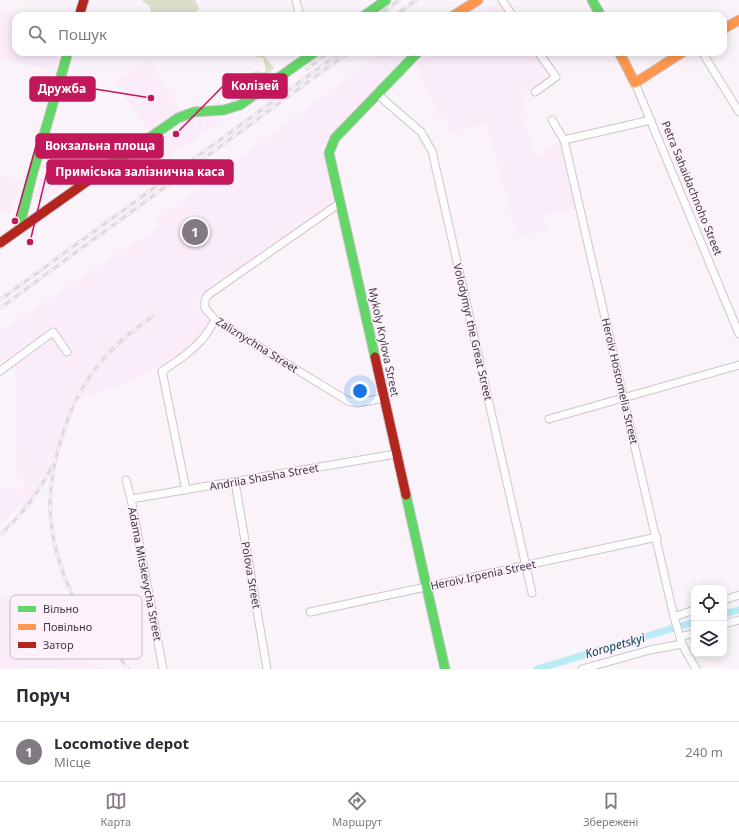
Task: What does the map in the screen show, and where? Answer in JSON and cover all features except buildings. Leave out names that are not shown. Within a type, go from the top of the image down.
[{"type":"street","points":[[80,12],[84,0]]},
{"type":"street","points":[[296,0],[299,12]]},
{"type":"street","points":[[370,12],[386,0]]},
{"type":"street","points":[[459,12],[478,0]]},
{"type":"street","points":[[502,0],[510,12]]},
{"type":"street","points":[[592,0],[599,12]]},
{"type":"street","points":[[727,27],[739,20]]},
{"type":"street","points":[[19,229],[32,176],[67,56]]},
{"type":"street","points":[[0,243],[178,118],[194,111],[226,110],[240,105],[309,56]]},
{"type":"street","name":"Mykoly Krylova Street","points":[[414,56],[335,138],[330,148],[340,203],[444,669]]},
{"type":"street","points":[[535,92],[556,77],[541,56]]},
{"type":"street","name":"Petra Sahaidachnoho Street","points":[[621,56],[651,120],[739,334]]},
{"type":"street","points":[[634,83],[677,56]]},
{"type":"street","points":[[704,56],[739,112]]},
{"type":"street","name":"Volodymyr the Great Street","points":[[377,94],[421,132],[430,144],[532,593]]},
{"type":"street","name":"Heroiv Hostomelia Street","points":[[552,120],[564,140],[675,620],[680,638],[696,669]]},
{"type":"street","points":[[564,140],[651,120]]},
{"type":"street","name":"Zaliznychna Street","points":[[340,203],[208,295],[205,300],[205,308],[215,320],[348,401],[358,403],[384,398]]},
{"type":"street","points":[[186,490],[162,371],[194,349],[206,337],[215,320]]},
{"type":"street","points":[[0,371],[53,332],[67,352]]},
{"type":"street","points":[[549,419],[624,399],[739,365]]},
{"type":"street","name":"Andriia Shasha Street","points":[[131,499],[396,454]]},
{"type":"street","name":"Adama Mitskevycha Street","points":[[126,480],[131,499],[163,669]]},
{"type":"street","name":"Polova Street","points":[[235,482],[267,669]]},
{"type":"street","name":"Heroiv Irpenia Street","points":[[310,612],[656,537]]},
{"type":"street","points":[[727,599],[739,595]]},
{"type":"street","points":[[675,620],[691,612]]},
{"type":"street","points":[[727,623],[739,620]]},
{"type":"street","points":[[582,669],[657,648],[691,634]]},
{"type":"shaded area","points":[[499,1],[506,12],[482,12]]},
{"type":"shaded area","points":[[0,11],[12,14],[12,56],[57,56],[53,71],[0,58]]},
{"type":"shaded area","points":[[378,56],[406,56],[330,136],[322,149],[333,202],[195,302],[210,322],[209,329],[181,354],[131,381],[74,400],[65,420],[61,438],[53,460],[49,459],[40,481],[42,482],[24,508],[19,505],[0,526],[0,488],[23,490],[23,478],[17,479],[15,360],[11,356],[0,363],[0,331],[162,225],[157,219]]},
{"type":"shaded area","points":[[428,56],[536,56],[548,75],[524,94],[527,117],[523,119],[536,157],[559,142],[576,209],[544,215],[547,231],[517,236],[486,123],[450,132],[444,114],[438,116],[417,65]]},
{"type":"shaded area","points":[[148,60],[183,113],[151,135],[115,80]]},
{"type":"shaded area","points":[[206,116],[219,117],[220,123],[160,163],[147,144],[186,119]]},
{"type":"shaded area","points":[[42,172],[53,174],[65,187],[44,201],[35,196]]},
{"type":"shaded area","points":[[0,174],[21,180],[11,213],[0,210]]},
{"type":"shaded area","points":[[0,584],[2,595],[10,596],[10,659],[65,659],[65,662],[87,662],[109,669],[0,669]]},
{"type":"green space","points":[[143,0],[193,0],[196,1],[199,9],[196,12],[151,12],[150,6],[143,2]]},
{"type":"green space","points":[[264,56],[274,68],[262,80],[256,81],[252,75],[252,72],[259,71],[262,73],[266,71],[263,58],[256,57]]},
{"type":"waterway","name":"Koropetskyi","points":[[727,613],[739,610]]},
{"type":"waterway","name":"Koropetskyi","points":[[537,669],[691,623]]},
{"type":"railway","points":[[383,12],[399,0]]},
{"type":"railway","points":[[400,12],[416,0]]},
{"type":"railway","points":[[307,69],[324,56]]},
{"type":"railway","points":[[0,300],[335,56]]},
{"type":"railway","points":[[0,308],[344,56]]},
{"type":"railway","points":[[73,595],[59,561],[50,515],[51,486],[58,448],[71,411],[79,394],[99,364],[117,344],[153,316]]},
{"type":"railway","points":[[0,535],[16,520],[29,503],[52,466]]},
{"type":"railway","points":[[120,659],[128,669]]},
{"type":"traffic: fast","points":[[370,12],[386,0]]},
{"type":"traffic: fast","points":[[592,0],[599,12]]},
{"type":"traffic: fast","points":[[19,229],[32,176],[67,56]]},
{"type":"traffic: fast","points":[[106,168],[178,118],[194,112],[224,110],[240,105],[309,56]]},
{"type":"traffic: fast","points":[[375,357],[329,153],[335,138],[414,56]]},
{"type":"traffic: fast","points":[[406,495],[445,669]]},
{"type":"traffic: slow","points":[[459,12],[478,0]]},
{"type":"traffic: slow","points":[[727,27],[739,20]]},
{"type":"traffic: slow","points":[[621,56],[635,83],[677,56]]},
{"type":"traffic: jam","points":[[80,12],[84,0]]},
{"type":"traffic: jam","points":[[0,243],[106,168]]},
{"type":"traffic: jam","points":[[375,357],[406,495]]},
{"type":"place","name":"Дружба","points":[[151,98]]},
{"type":"place","name":"Колізей","points":[[176,134]]},
{"type":"place","name":"Вокзальна площа","points":[[15,221]]},
{"type":"place","name":"Locomotive depot","points":[[195,232]]},
{"type":"place","name":"Приміська залізнична каса","points":[[30,242]]}]
